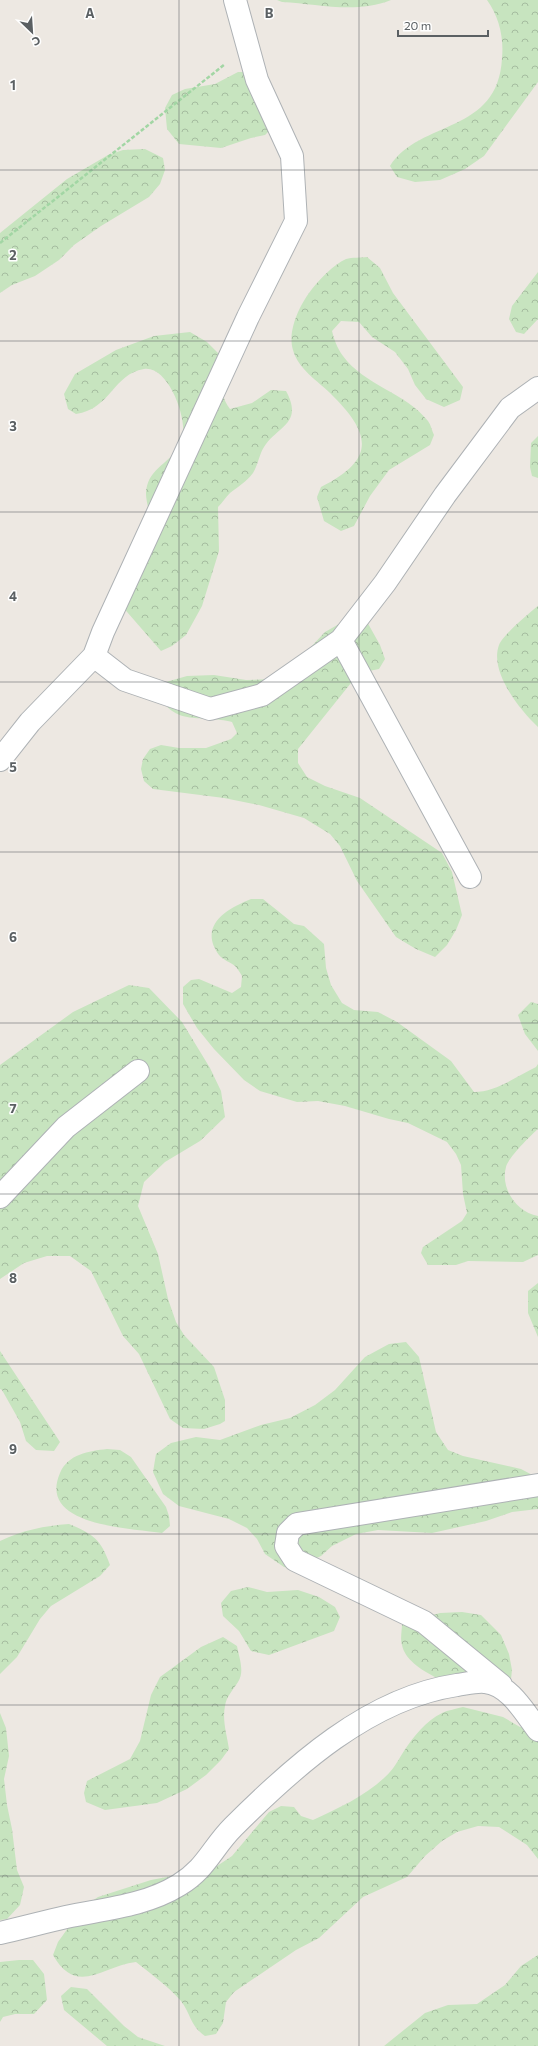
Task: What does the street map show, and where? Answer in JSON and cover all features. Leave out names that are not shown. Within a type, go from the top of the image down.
[{"type":"lane","points":[[0,760],[30,722],[94,656],[103,632],[238,338],[296,221],[292,156],[257,80],[235,0]]},
{"type":"lane","points":[[94,656],[125,680],[210,709],[262,695],[341,640],[385,583],[445,495],[510,408],[538,388]]},
{"type":"lane","points":[[341,640],[470,877]]},
{"type":"lane","points":[[0,1197],[66,1127],[138,1071]]},
{"type":"lane","points":[[538,1485],[297,1524],[288,1533],[286,1546],[295,1560],[424,1622],[506,1690],[538,1730]]},
{"type":"lane","points":[[0,1933],[66,1917],[120,1908],[179,1886],[200,1870],[224,1836],[265,1795],[332,1738],[380,1711],[435,1688],[486,1681],[506,1690]]},
{"type":"path","points":[[0,243],[248,46]]},
{"type":"green space","points":[[277,0],[391,0],[364,6],[337,7],[282,2]]},
{"type":"green space","points":[[487,0],[538,0],[538,82],[484,156],[465,169],[440,180],[415,182],[397,177],[390,166],[403,151],[420,140],[473,114],[487,101],[497,83],[502,58],[502,42],[498,20]]},
{"type":"green space","points":[[238,72],[249,72],[272,128],[265,135],[221,148],[179,144],[167,129],[165,108],[172,95],[185,89],[215,84]]},
{"type":"green space","points":[[145,149],[163,158],[165,170],[160,184],[149,197],[101,226],[74,245],[59,260],[35,276],[12,285],[0,293],[0,233],[67,179],[108,155],[123,150]]},
{"type":"green space","points":[[367,257],[380,268],[393,293],[463,387],[460,400],[444,407],[426,399],[415,385],[408,369],[395,352],[372,337],[359,322],[341,321],[332,331],[339,350],[352,366],[373,382],[419,411],[429,423],[434,435],[430,445],[389,470],[370,496],[354,526],[341,531],[324,521],[317,497],[321,487],[339,477],[352,466],[359,456],[362,444],[360,433],[344,407],[299,363],[293,350],[292,335],[293,326],[303,302],[323,276],[346,259]]},
{"type":"green space","points":[[538,272],[538,319],[524,334],[516,332],[509,319],[512,306]]},
{"type":"green space","points":[[190,332],[207,342],[221,356],[222,390],[226,403],[230,409],[252,403],[271,390],[286,391],[291,402],[292,411],[287,424],[269,440],[264,447],[253,473],[230,493],[218,507],[219,551],[202,606],[186,635],[172,646],[161,651],[121,605],[147,535],[150,520],[146,495],[147,486],[154,473],[179,448],[182,441],[183,421],[180,409],[169,385],[153,370],[144,369],[125,377],[105,399],[88,411],[76,414],[68,409],[64,394],[75,374],[116,350],[154,336]]},
{"type":"green space","points":[[538,436],[538,478],[532,476],[530,467],[531,443]]},
{"type":"green space","points":[[538,606],[538,727],[523,711],[508,690],[498,667],[497,656],[501,641],[517,624]]},
{"type":"green space","points":[[346,620],[366,620],[380,645],[385,659],[379,669],[359,673],[298,749],[298,763],[307,777],[325,786],[360,798],[442,853],[452,872],[462,915],[456,930],[447,945],[435,957],[416,949],[396,937],[357,881],[340,846],[330,834],[304,818],[259,805],[224,798],[153,789],[144,781],[141,769],[143,759],[150,749],[161,745],[179,748],[206,748],[231,739],[237,733],[232,722],[190,718],[172,711],[164,703],[158,692],[166,682],[187,676],[214,675],[246,680],[274,679],[294,665],[325,632]]},
{"type":"green space","points":[[251,899],[263,899],[294,924],[304,926],[324,944],[326,968],[331,985],[342,1003],[354,1010],[378,1012],[397,1022],[451,1061],[474,1092],[490,1089],[506,1083],[536,1067],[538,1064],[538,1129],[525,1141],[511,1158],[506,1167],[505,1175],[508,1191],[517,1205],[530,1214],[538,1216],[538,1255],[523,1262],[468,1261],[456,1265],[428,1265],[421,1253],[423,1247],[462,1221],[467,1213],[463,1194],[461,1165],[456,1154],[447,1142],[408,1123],[345,1106],[318,1101],[297,1102],[260,1091],[244,1080],[214,1049],[197,1028],[183,1004],[183,987],[191,980],[199,979],[232,993],[241,987],[242,976],[235,966],[219,955],[213,945],[212,935],[213,927],[224,913]]},
{"type":"green space","points":[[129,985],[149,988],[182,1022],[210,1068],[221,1091],[225,1117],[200,1141],[165,1162],[144,1182],[138,1206],[158,1254],[168,1299],[176,1322],[184,1335],[214,1367],[225,1400],[225,1421],[204,1429],[183,1428],[170,1419],[139,1354],[123,1336],[91,1271],[70,1256],[47,1256],[24,1263],[0,1279],[0,1065],[73,1012]]},
{"type":"green space","points":[[531,1002],[538,1004],[538,1051],[525,1034],[518,1015]]},
{"type":"green space","points":[[538,1283],[538,1337],[528,1313],[528,1291]]},
{"type":"green space","points":[[406,1342],[419,1357],[436,1432],[448,1450],[463,1456],[521,1469],[538,1478],[538,1509],[512,1512],[486,1521],[432,1533],[378,1530],[356,1534],[332,1546],[321,1556],[293,1569],[284,1567],[265,1554],[257,1539],[247,1528],[229,1519],[179,1506],[163,1494],[153,1472],[156,1454],[171,1443],[196,1437],[220,1440],[261,1425],[290,1418],[315,1405],[335,1390],[365,1357],[389,1344]]},
{"type":"green space","points":[[0,1351],[60,1442],[54,1451],[36,1450],[26,1441],[20,1422],[0,1389]]},
{"type":"green space","points":[[107,1449],[120,1450],[131,1457],[166,1507],[170,1526],[162,1533],[109,1526],[90,1521],[73,1514],[62,1504],[56,1491],[60,1473],[68,1462],[86,1452]]},
{"type":"green space","points":[[69,1524],[95,1538],[107,1556],[110,1565],[100,1576],[51,1606],[40,1619],[17,1657],[0,1674],[0,1541],[34,1529]]},
{"type":"green space","points":[[248,1587],[267,1592],[298,1590],[319,1597],[335,1607],[340,1617],[334,1631],[269,1655],[251,1651],[239,1631],[223,1616],[221,1603],[231,1591]]},
{"type":"green space","points":[[462,1612],[481,1615],[501,1635],[509,1654],[512,1670],[511,1679],[487,1694],[451,1684],[425,1671],[406,1655],[401,1643],[402,1624],[440,1613]]},
{"type":"green space","points":[[223,1637],[237,1646],[241,1674],[238,1682],[228,1697],[224,1711],[224,1722],[229,1749],[221,1760],[206,1775],[187,1789],[157,1803],[105,1810],[86,1802],[84,1793],[87,1781],[130,1759],[140,1741],[151,1695],[160,1677],[201,1647]]},
{"type":"green space","points":[[463,1707],[503,1717],[520,1727],[538,1728],[538,1859],[527,1845],[499,1827],[478,1826],[457,1832],[442,1841],[425,1856],[407,1877],[363,1897],[319,1938],[296,1950],[234,1992],[226,2002],[223,2023],[216,2034],[205,2036],[200,2032],[193,2024],[181,2001],[165,1985],[136,1962],[91,1976],[81,1977],[71,1974],[62,1968],[53,1955],[58,1942],[83,1907],[98,1897],[151,1880],[214,1868],[232,1856],[269,1812],[281,1806],[294,1807],[301,1816],[313,1820],[341,1807],[368,1791],[388,1774],[411,1740],[431,1720],[444,1712]]},
{"type":"green space","points":[[0,1713],[6,1728],[9,1756],[4,1779],[7,1805],[12,1829],[17,1870],[24,1887],[20,1905],[7,1919],[0,1920]]},
{"type":"green space","points":[[538,1955],[538,2046],[384,2046],[425,2013],[448,2005],[477,2004],[505,1985],[521,1966]]},
{"type":"green space","points":[[33,1960],[44,1974],[47,2000],[34,2014],[15,2014],[3,2017],[0,2022],[0,1962]]},
{"type":"green space","points":[[71,1987],[87,1989],[124,2026],[138,2037],[165,2046],[107,2046],[64,2010],[61,1996]]}]
